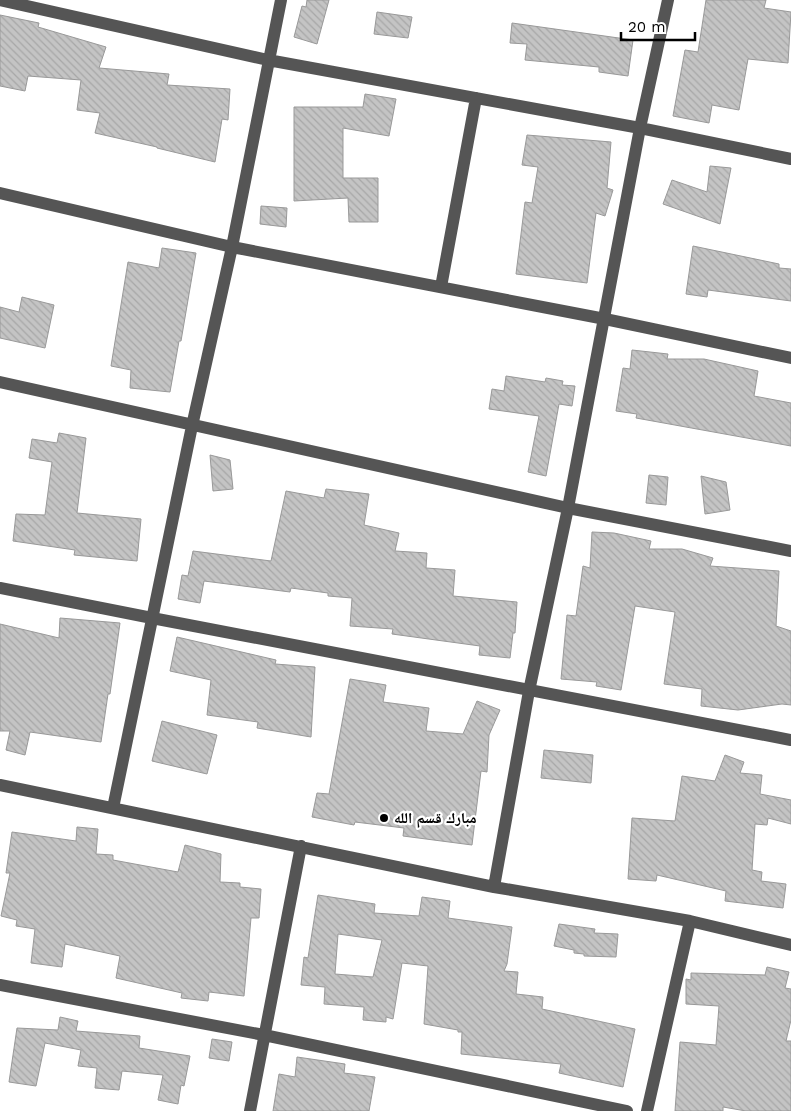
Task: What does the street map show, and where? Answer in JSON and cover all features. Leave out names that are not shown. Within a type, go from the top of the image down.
[{"type":"street","points":[[0,0],[268,60],[640,128],[791,159]]},
{"type":"street","points":[[113,808],[192,426],[232,247],[281,0]]},
{"type":"street","points":[[494,887],[529,691],[568,508],[640,128],[668,0]]},
{"type":"street","points":[[441,287],[476,98]]},
{"type":"street","points":[[0,193],[232,247],[605,319],[791,358]]},
{"type":"street","points":[[0,382],[568,508],[791,551]]},
{"type":"street","points":[[0,588],[791,740]]},
{"type":"street","points":[[0,785],[494,887],[690,921],[791,945]]},
{"type":"street","points":[[250,1111],[301,846]]},
{"type":"street","points":[[647,1111],[690,921]]},
{"type":"street","points":[[0,985],[264,1035],[627,1111]]},
{"type":"building","points":[[307,0],[329,0],[317,44],[294,37],[302,6],[306,7]]},
{"type":"building","points":[[706,0],[766,0],[764,8],[791,12],[788,63],[748,59],[739,110],[712,105],[709,123],[673,116],[685,50],[698,52]]},
{"type":"building","points":[[377,12],[412,17],[408,38],[374,34]]},
{"type":"building","points":[[0,15],[39,23],[38,27],[106,47],[99,68],[169,74],[167,85],[230,89],[228,120],[222,119],[215,162],[95,133],[100,113],[77,110],[81,80],[28,76],[25,91],[0,86]]},
{"type":"building","points":[[512,23],[633,40],[628,76],[599,72],[599,67],[525,60],[527,44],[510,43]]},
{"type":"building","points":[[365,94],[396,99],[389,136],[343,128],[343,178],[378,178],[378,222],[349,222],[348,198],[294,201],[294,107],[363,107]]},
{"type":"building","points":[[527,135],[611,142],[607,188],[613,190],[605,216],[596,213],[587,283],[516,274],[525,202],[532,203],[538,167],[522,165]]},
{"type":"building","points":[[710,166],[731,168],[720,224],[663,204],[672,180],[707,192]]},
{"type":"building","points":[[261,206],[287,208],[286,227],[260,224]]},
{"type":"building","points":[[693,246],[779,264],[779,268],[791,269],[791,301],[708,290],[707,297],[686,294]]},
{"type":"building","points":[[162,248],[196,253],[170,392],[130,388],[131,370],[111,366],[128,262],[159,268]]},
{"type":"building","points":[[22,297],[54,305],[45,348],[0,338],[0,307],[19,312]]},
{"type":"building","points":[[632,350],[668,354],[667,359],[704,359],[758,371],[754,396],[791,403],[791,446],[636,418],[637,414],[616,411],[623,368],[630,369]]},
{"type":"building","points":[[506,376],[545,382],[546,378],[563,381],[562,385],[575,386],[572,406],[559,404],[546,476],[528,472],[539,416],[489,409],[492,389],[504,391]]},
{"type":"building","points":[[59,433],[86,438],[77,513],[141,519],[137,561],[74,555],[75,550],[13,541],[16,514],[45,515],[52,462],[29,458],[32,439],[57,443]]},
{"type":"building","points":[[210,455],[230,460],[233,489],[213,491]]},
{"type":"building","points":[[649,475],[668,477],[666,505],[646,503]]},
{"type":"building","points":[[701,476],[726,482],[730,510],[705,514]]},
{"type":"building","points":[[326,489],[369,494],[364,525],[399,533],[395,551],[427,553],[426,568],[455,570],[453,596],[517,602],[515,633],[513,633],[510,658],[479,655],[480,646],[392,634],[393,629],[350,626],[352,598],[328,596],[328,593],[291,588],[290,592],[204,581],[200,603],[178,599],[182,575],[188,576],[193,551],[271,561],[286,491],[324,498]]},
{"type":"building","points":[[592,532],[614,533],[651,541],[649,549],[682,549],[713,558],[710,566],[779,571],[776,626],[791,631],[791,705],[782,704],[738,710],[701,706],[702,689],[664,684],[675,612],[635,606],[621,690],[596,686],[597,682],[561,679],[567,615],[576,616],[583,566],[590,568]]},
{"type":"building","points":[[60,618],[120,623],[101,742],[30,732],[25,755],[6,750],[10,731],[0,731],[0,624],[59,638]]},
{"type":"building","points":[[177,637],[276,660],[275,664],[315,667],[311,737],[257,728],[258,722],[207,715],[211,680],[170,671]]},
{"type":"building","points":[[350,679],[386,685],[383,702],[429,708],[426,731],[463,734],[477,701],[500,710],[489,735],[487,772],[481,771],[472,845],[403,836],[404,828],[355,822],[354,825],[312,817],[317,793],[329,794]]},
{"type":"building","points":[[162,721],[217,735],[207,774],[152,761]]},
{"type":"building","points":[[544,750],[593,755],[591,783],[541,778]]},
{"type":"building","points":[[725,755],[744,762],[740,773],[762,775],[760,794],[791,800],[791,824],[768,818],[767,825],[755,824],[752,870],[762,872],[761,881],[786,884],[783,908],[725,901],[726,891],[657,875],[656,881],[628,879],[632,818],[675,821],[682,776],[715,781]]},
{"type":"building","points":[[77,827],[98,829],[96,854],[113,855],[113,860],[178,872],[185,845],[221,854],[220,882],[240,883],[240,887],[261,889],[259,918],[251,918],[244,996],[209,992],[208,1001],[181,998],[182,993],[116,978],[120,956],[65,944],[62,967],[31,963],[35,929],[16,926],[17,920],[1,916],[10,873],[6,873],[12,832],[76,841]]},
{"type":"building","points":[[318,895],[375,904],[374,913],[419,916],[422,897],[450,901],[448,918],[512,927],[507,964],[504,971],[518,972],[516,994],[543,997],[542,1009],[635,1029],[623,1087],[559,1073],[561,1064],[461,1054],[462,1032],[424,1024],[428,966],[402,963],[393,1019],[386,1017],[386,1022],[363,1020],[364,1007],[324,1004],[325,987],[301,985],[304,957],[308,958]],"holes":[[[338,934],[382,940],[373,977],[335,974]]]},
{"type":"building","points":[[559,924],[595,929],[594,933],[618,934],[616,957],[584,956],[584,954],[574,953],[574,950],[554,946]]},
{"type":"building","points":[[767,967],[789,972],[785,988],[791,989],[791,1020],[786,1041],[791,1041],[791,1111],[746,1111],[723,1107],[723,1111],[675,1111],[680,1042],[716,1045],[719,1006],[686,1004],[686,979],[691,980],[691,973],[765,975]]},
{"type":"building","points":[[60,1017],[78,1021],[76,1031],[140,1036],[139,1048],[190,1056],[184,1086],[181,1085],[178,1104],[158,1100],[163,1075],[122,1071],[119,1090],[95,1088],[97,1068],[78,1066],[81,1050],[45,1043],[36,1086],[9,1082],[17,1028],[58,1030]]},
{"type":"building","points":[[212,1039],[232,1042],[229,1061],[209,1058]]},
{"type":"building","points":[[297,1057],[345,1064],[344,1073],[375,1077],[369,1111],[273,1111],[279,1074],[295,1077]]},
{"type":"place","name":"مبارك قسم الله","points":[[384,818]]}]
